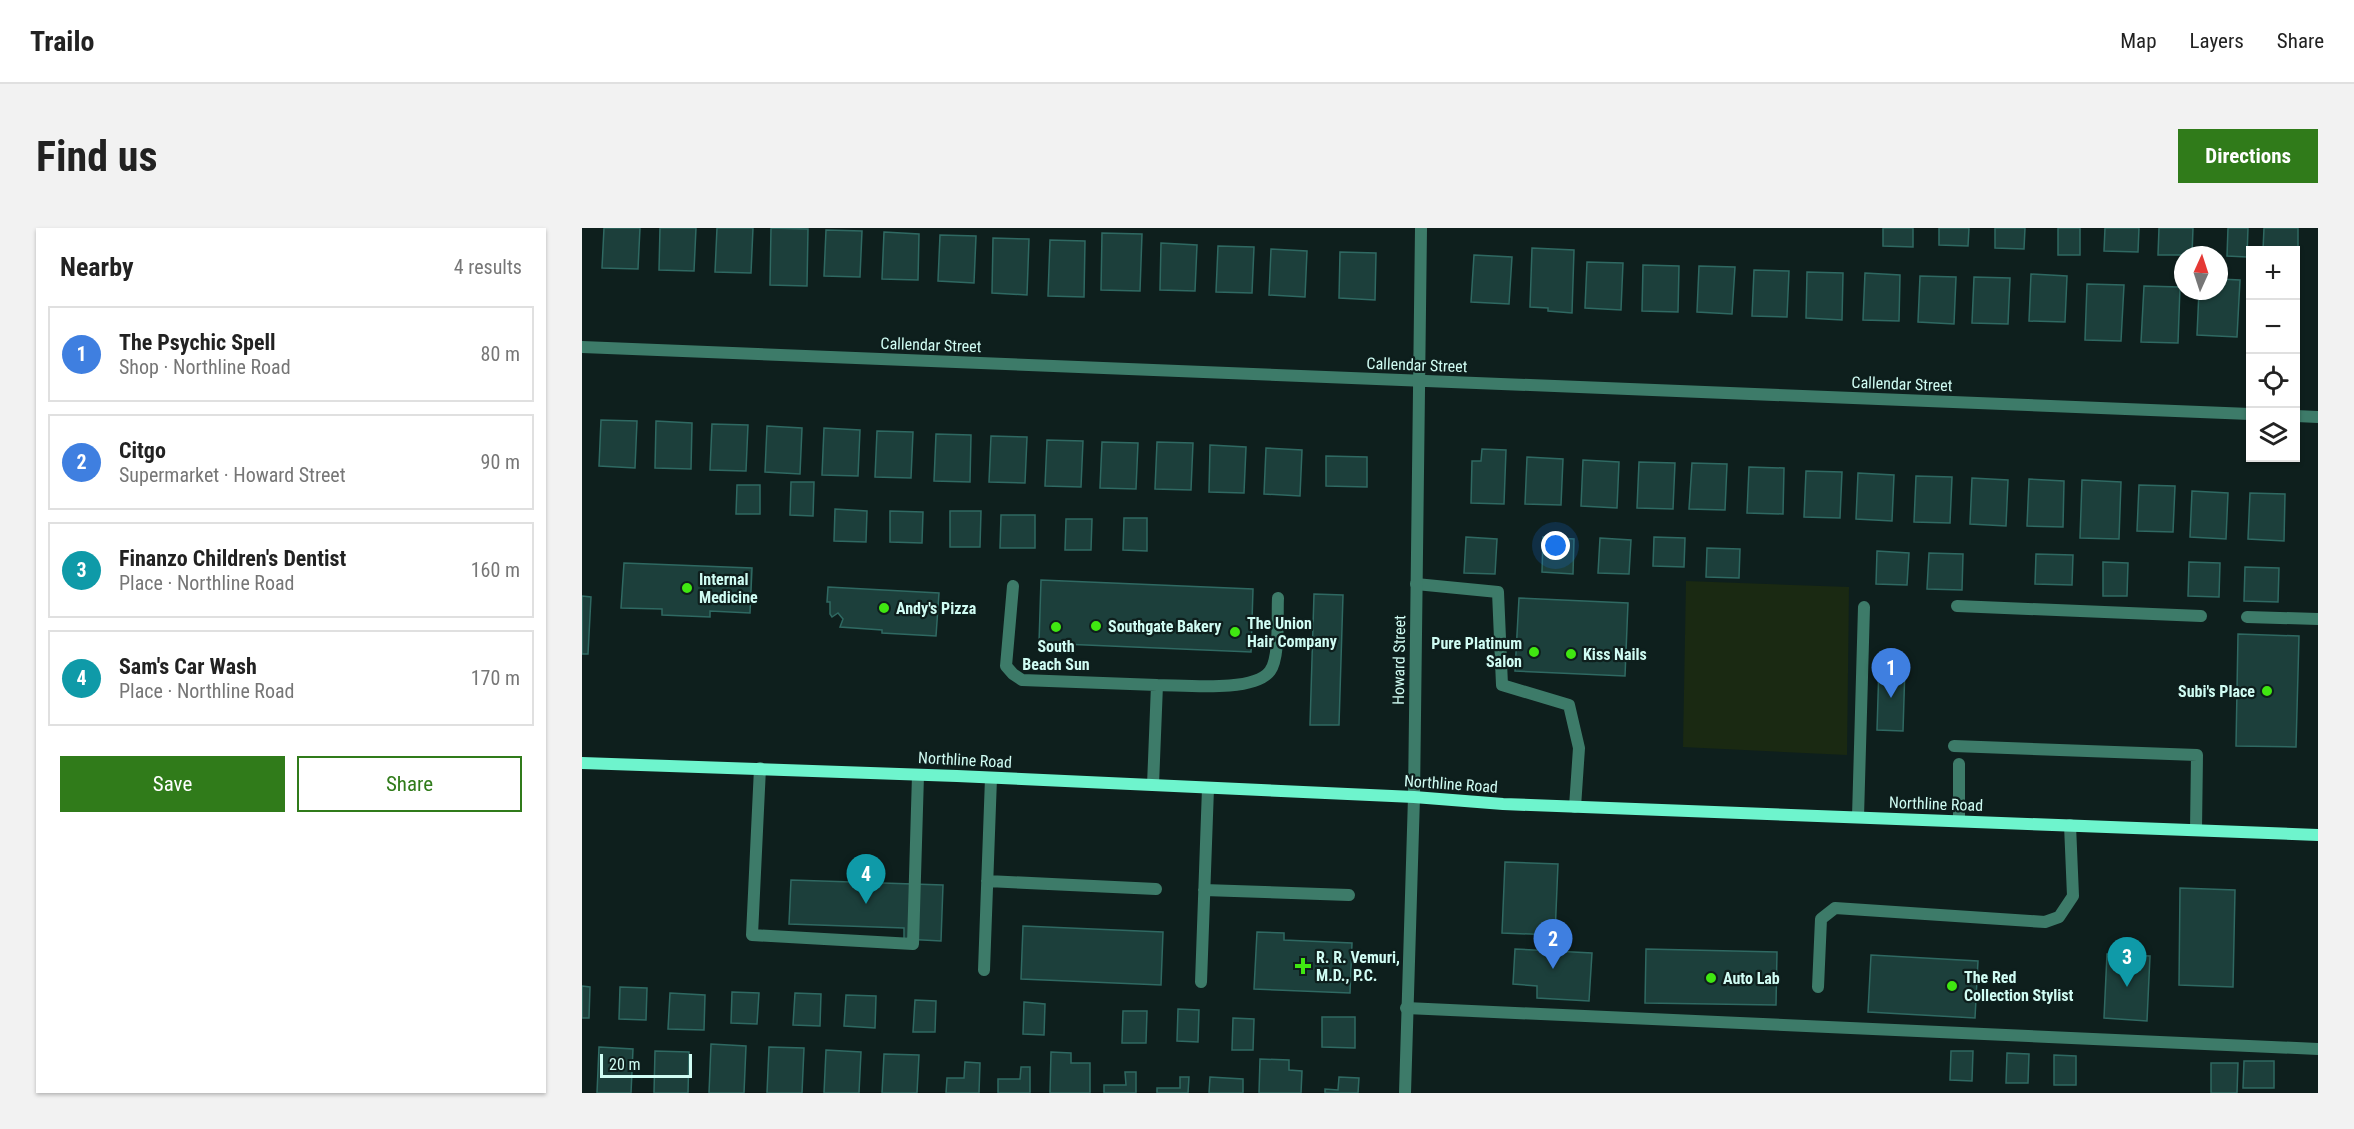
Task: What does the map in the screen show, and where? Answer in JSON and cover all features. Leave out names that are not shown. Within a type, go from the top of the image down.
[{"type":"main road","name":"Northline Road","points":[[582,763],[760,768],[1153,785],[1575,807],[2318,835]]},
{"type":"street","name":"Howard Street","points":[[1405,1093],[1414,797],[1417,382],[1421,228]]},
{"type":"street","name":"Callendar Street","points":[[582,346],[1417,382],[2246,414]]},
{"type":"street","points":[[2300,416],[2318,417]]},
{"type":"street","points":[[1416,584],[1498,592],[1502,686],[1569,705],[1579,748],[1575,807]]},
{"type":"street","points":[[1013,586],[1006,666],[1022,680],[1157,685],[1237,685],[1257,682],[1270,671],[1275,657],[1278,598]]},
{"type":"street","points":[[1957,606],[2201,616]]},
{"type":"street","points":[[1858,817],[1864,607]]},
{"type":"street","points":[[2247,617],[2318,619]]},
{"type":"street","points":[[1153,785],[1157,685]]},
{"type":"street","points":[[1954,746],[2197,755],[2196,830]]},
{"type":"street","points":[[1959,764],[1959,821]]},
{"type":"street","points":[[760,768],[752,935],[913,944],[918,775]]},
{"type":"street","points":[[984,970],[991,778]]},
{"type":"street","points":[[1202,982],[1208,788]]},
{"type":"street","points":[[1818,987],[1821,919],[1835,908],[2045,922],[2059,917],[2073,896],[2070,825]]},
{"type":"street","points":[[987,881],[1156,889]]},
{"type":"street","points":[[1204,890],[1349,895]]},
{"type":"street","points":[[1406,1008],[2318,1049]]},
{"type":"green space","points":[[1686,581],[1849,587],[1847,755],[1683,747]]},
{"type":"building","points":[[604,228],[640,228],[638,269],[602,268]]},
{"type":"building","points":[[660,228],[696,228],[694,271],[659,270]]},
{"type":"building","points":[[717,228],[753,228],[751,273],[715,272]]},
{"type":"building","points":[[771,228],[808,229],[807,286],[770,285]]},
{"type":"building","points":[[1883,228],[1913,228],[1913,247],[1883,246]]},
{"type":"building","points":[[1939,228],[1969,228],[1968,246],[1939,245]]},
{"type":"building","points":[[1995,228],[2025,228],[2024,249],[1995,248]]},
{"type":"building","points":[[2058,228],[2080,228],[2080,255],[2058,255]]},
{"type":"building","points":[[2105,228],[2139,228],[2138,252],[2104,251]]},
{"type":"building","points":[[2159,228],[2193,228],[2192,246],[2174,246],[2174,255],[2158,255]]},
{"type":"building","points":[[2228,228],[2248,228],[2246,257],[2228,256]]},
{"type":"building","points":[[2264,228],[2298,228],[2298,246],[2263,246]]},
{"type":"building","points":[[826,230],[862,231],[860,277],[824,276]]},
{"type":"building","points":[[884,232],[919,234],[918,280],[882,279]]},
{"type":"building","points":[[1102,233],[1142,234],[1140,291],[1101,290]]},
{"type":"building","points":[[940,235],[976,236],[974,283],[938,281]]},
{"type":"building","points":[[993,238],[1029,239],[1027,295],[992,293]]},
{"type":"building","points":[[1050,240],[1085,241],[1084,297],[1048,296]]},
{"type":"building","points":[[1161,243],[1197,245],[1195,291],[1160,290]]},
{"type":"building","points":[[1218,246],[1254,247],[1252,293],[1216,292]]},
{"type":"building","points":[[1532,248],[1574,250],[1572,313],[1530,307]]},
{"type":"building","points":[[1271,249],[1307,251],[1305,297],[1269,295]]},
{"type":"building","points":[[1340,252],[1376,253],[1375,300],[1339,298]]},
{"type":"building","points":[[1474,255],[1512,257],[1509,304],[1471,302]]},
{"type":"building","points":[[1587,262],[1623,263],[1621,310],[1585,308]]},
{"type":"building","points":[[1643,265],[1679,266],[1678,312],[1642,311]]},
{"type":"building","points":[[1699,266],[1735,267],[1732,314],[1697,312]]},
{"type":"building","points":[[1754,270],[1789,271],[1787,317],[1752,316]]},
{"type":"building","points":[[1807,272],[1843,273],[1842,320],[1806,318]]},
{"type":"building","points":[[1865,273],[1900,275],[1899,321],[1863,320]]},
{"type":"building","points":[[2031,274],[2067,276],[2065,322],[2029,321]]},
{"type":"building","points":[[1920,276],[1956,277],[1954,324],[1918,322]]},
{"type":"building","points":[[1974,277],[2010,278],[2008,324],[1972,323]]},
{"type":"building","points":[[2228,279],[2240,280],[2237,337],[2197,335],[2199,300],[2228,300]]},
{"type":"building","points":[[2087,284],[2124,285],[2121,341],[2085,340]]},
{"type":"building","points":[[2144,286],[2174,287],[2174,300],[2180,300],[2178,343],[2141,342]]},
{"type":"building","points":[[601,420],[637,421],[635,468],[599,466]]},
{"type":"building","points":[[656,421],[692,423],[691,469],[655,468]]},
{"type":"building","points":[[712,424],[748,425],[746,471],[710,470]]},
{"type":"building","points":[[767,426],[802,428],[800,474],[765,472]]},
{"type":"building","points":[[824,428],[860,430],[858,476],[822,475]]},
{"type":"building","points":[[877,431],[913,432],[911,478],[875,477]]},
{"type":"building","points":[[936,434],[971,435],[970,482],[934,481]]},
{"type":"building","points":[[991,436],[1027,437],[1025,483],[989,482]]},
{"type":"building","points":[[1047,440],[1083,441],[1081,487],[1045,486]]},
{"type":"building","points":[[1102,442],[1138,443],[1136,489],[1100,488]]},
{"type":"building","points":[[1157,442],[1193,443],[1191,490],[1155,489]]},
{"type":"building","points":[[1210,445],[1246,447],[1244,493],[1209,492]]},
{"type":"building","points":[[1266,448],[1302,450],[1300,496],[1264,494]]},
{"type":"building","points":[[1482,449],[1506,450],[1504,504],[1471,503],[1472,461],[1481,461]]},
{"type":"building","points":[[1326,456],[1367,457],[1367,487],[1326,486]]},
{"type":"building","points":[[1527,457],[1563,459],[1561,505],[1525,504]]},
{"type":"building","points":[[1583,460],[1619,462],[1617,508],[1581,506]]},
{"type":"building","points":[[1639,462],[1675,463],[1673,509],[1637,508]]},
{"type":"building","points":[[1692,463],[1727,464],[1725,510],[1689,509]]},
{"type":"building","points":[[1749,467],[1784,468],[1783,514],[1747,513]]},
{"type":"building","points":[[1806,471],[1842,472],[1840,518],[1804,517]]},
{"type":"building","points":[[1858,473],[1894,475],[1892,521],[1856,519]]},
{"type":"building","points":[[1916,476],[1952,477],[1950,523],[1914,522]]},
{"type":"building","points":[[1972,478],[2008,480],[2006,526],[1970,524]]},
{"type":"building","points":[[2029,479],[2064,481],[2063,527],[2027,526]]},
{"type":"building","points":[[2082,480],[2121,482],[2119,539],[2080,538]]},
{"type":"building","points":[[791,482],[814,482],[813,516],[790,515]]},
{"type":"building","points":[[737,485],[760,485],[760,514],[736,514]]},
{"type":"building","points":[[2139,485],[2175,486],[2173,532],[2137,531]]},
{"type":"building","points":[[2192,491],[2228,493],[2226,539],[2190,537]]},
{"type":"building","points":[[2250,493],[2285,494],[2284,541],[2248,539]]},
{"type":"building","points":[[835,509],[867,511],[866,542],[834,541]]},
{"type":"building","points":[[890,511],[923,512],[922,543],[890,542]]},
{"type":"building","points":[[950,511],[981,511],[980,547],[950,547]]},
{"type":"building","points":[[1001,515],[1035,515],[1035,548],[1000,548]]},
{"type":"building","points":[[1124,518],[1147,518],[1147,551],[1123,550]]},
{"type":"building","points":[[1066,519],[1092,519],[1091,550],[1065,550]]},
{"type":"building","points":[[1466,537],[1497,539],[1495,574],[1464,573]]},
{"type":"building","points":[[1543,537],[1574,539],[1573,574],[1542,572]]},
{"type":"building","points":[[1654,537],[1685,538],[1684,567],[1653,566]]},
{"type":"building","points":[[1600,538],[1631,540],[1629,574],[1598,573]]},
{"type":"building","points":[[1707,548],[1740,549],[1739,578],[1706,577]]},
{"type":"building","points":[[1877,551],[1909,553],[1907,585],[1876,584]]},
{"type":"building","points":[[1929,553],[1963,554],[1962,590],[1927,589]]},
{"type":"building","points":[[2036,554],[2073,555],[2072,585],[2035,584]]},
{"type":"building","points":[[2103,562],[2128,563],[2127,596],[2103,596]]},
{"type":"building","points":[[2189,562],[2220,563],[2219,597],[2188,596]]},
{"type":"building","name":"Internal Medicine","points":[[624,563],[752,568],[750,613],[710,611],[710,617],[662,615],[662,609],[621,608]]},
{"type":"building","points":[[2245,567],[2279,568],[2278,602],[2244,601]]},
{"type":"building","points":[[1041,580],[1253,589],[1251,652],[1039,643]]},
{"type":"building","name":"Andy's Pizza","points":[[828,587],[939,593],[936,636],[882,633],[882,630],[840,627],[843,619],[838,613],[832,617],[830,614],[830,602],[827,602]]},
{"type":"building","points":[[1314,594],[1343,595],[1339,725],[1310,725]]},
{"type":"building","points":[[582,596],[591,597],[588,654],[582,654]]},
{"type":"building","points":[[1519,598],[1628,603],[1625,676],[1515,671]]},
{"type":"building","name":"Subi's Place","points":[[2238,634],[2299,636],[2296,747],[2236,746]]},
{"type":"building","points":[[1879,665],[1905,666],[1903,731],[1877,730]]},
{"type":"building","points":[[1505,862],[1558,864],[1555,935],[1502,933]]},
{"type":"building","points":[[791,880],[943,885],[941,941],[904,939],[904,928],[789,924]]},
{"type":"building","points":[[2180,888],[2235,890],[2233,987],[2179,985]]},
{"type":"building","points":[[1023,926],[1163,932],[1161,985],[1021,979]]},
{"type":"building","name":"R. R. Vemuri, M.D., P.C.","points":[[1257,932],[1284,933],[1284,940],[1352,943],[1350,993],[1254,989]]},
{"type":"building","points":[[1515,949],[1592,953],[1589,1001],[1537,998],[1537,986],[1513,984]]},
{"type":"building","name":"Auto Lab","points":[[1646,949],[1777,952],[1776,1005],[1645,1003]]},
{"type":"building","points":[[2107,954],[2150,956],[2147,1021],[2104,1018]]},
{"type":"building","points":[[1871,955],[1978,961],[1975,1018],[1868,1012]]},
{"type":"building","points":[[582,986],[590,987],[589,1018],[582,1018]]},
{"type":"building","points":[[620,987],[647,988],[646,1020],[619,1019]]},
{"type":"building","points":[[732,992],[759,993],[757,1024],[731,1023]]},
{"type":"building","points":[[670,993],[705,995],[704,1030],[668,1029]]},
{"type":"building","points":[[795,993],[821,994],[820,1026],[793,1025]]},
{"type":"building","points":[[846,995],[876,996],[875,1028],[844,1026]]},
{"type":"building","points":[[915,1000],[936,1001],[935,1032],[913,1032]]},
{"type":"building","points":[[1024,1002],[1045,1004],[1044,1035],[1023,1034]]},
{"type":"building","points":[[1178,1009],[1199,1010],[1198,1042],[1177,1041]]},
{"type":"building","points":[[1123,1011],[1147,1011],[1146,1043],[1122,1043]]},
{"type":"building","points":[[1322,1017],[1355,1017],[1355,1048],[1322,1047]]},
{"type":"building","points":[[1233,1018],[1254,1019],[1253,1050],[1232,1050]]},
{"type":"building","points":[[711,1044],[746,1046],[744,1093],[709,1093]]},
{"type":"building","points":[[599,1047],[633,1049],[631,1093],[597,1093]]},
{"type":"building","points":[[769,1047],[804,1048],[802,1093],[767,1093]]},
{"type":"building","points":[[826,1050],[861,1052],[859,1093],[824,1093]]},
{"type":"building","points":[[655,1051],[689,1052],[688,1093],[654,1093]]},
{"type":"building","points":[[1951,1051],[1973,1051],[1972,1081],[1950,1080]]},
{"type":"building","points":[[1051,1052],[1071,1053],[1071,1063],[1090,1063],[1090,1093],[1050,1093]]},
{"type":"building","points":[[2007,1053],[2029,1054],[2028,1083],[2006,1083]]},
{"type":"building","points":[[884,1054],[919,1055],[917,1093],[882,1093]]},
{"type":"building","points":[[2054,1055],[2076,1056],[2076,1085],[2054,1085]]},
{"type":"building","points":[[1260,1059],[1289,1060],[1289,1070],[1302,1071],[1301,1093],[1259,1093]]},
{"type":"building","points":[[2244,1061],[2274,1061],[2274,1088],[2243,1088]]},
{"type":"building","points":[[965,1062],[980,1063],[979,1093],[946,1093],[947,1078],[964,1078]]},
{"type":"building","points":[[2211,1063],[2238,1063],[2237,1093],[2211,1093]]},
{"type":"building","points":[[1021,1067],[1030,1067],[1030,1093],[998,1093],[998,1079],[1020,1079]]},
{"type":"building","points":[[1125,1072],[1136,1072],[1136,1093],[1104,1093],[1104,1085],[1126,1085]]},
{"type":"building","points":[[1180,1077],[1189,1077],[1188,1093],[1157,1093],[1157,1088],[1180,1088]]},
{"type":"building","points":[[1210,1077],[1243,1079],[1243,1093],[1209,1093]]},
{"type":"building","points":[[1339,1077],[1359,1078],[1358,1093],[1325,1093],[1325,1089],[1338,1090]]},
{"type":"place","name":"Internal Medicine","points":[[687,588]]},
{"type":"place","name":"Andy's Pizza","points":[[884,608]]},
{"type":"place","name":"Southgate Bakery","points":[[1096,626]]},
{"type":"place","name":"South Beach Sun","points":[[1056,627]]},
{"type":"place","name":"The Union Hair Company","points":[[1235,632]]},
{"type":"place","name":"Pure Platinum Salon","points":[[1534,652]]},
{"type":"place","name":"Kiss Nails","points":[[1571,654]]},
{"type":"place","name":"Subi's Place","points":[[2267,691]]},
{"type":"place","name":"The Psychic Spell","points":[[1891,698]]},
{"type":"place","name":"Sam's Car Wash","points":[[866,904]]},
{"type":"place","name":"R. R. Vemuri, M.D., P.C.","points":[[1303,966]]},
{"type":"place","name":"Citgo","points":[[1553,969]]},
{"type":"place","name":"Auto Lab","points":[[1711,978]]},
{"type":"place","name":"The Red Collection Stylist","points":[[1952,986]]},
{"type":"place","name":"Finanzo Children's Dentist","points":[[2127,987]]}]
